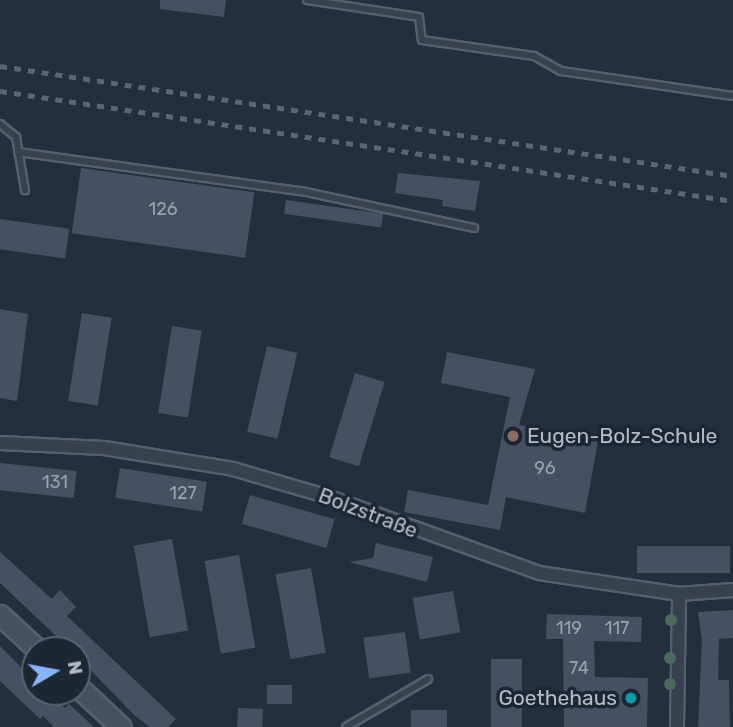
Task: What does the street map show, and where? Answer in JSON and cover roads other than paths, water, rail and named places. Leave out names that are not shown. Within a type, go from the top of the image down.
[{"type":"main road","points":[[0,615],[23,636]]},
{"type":"main road","points":[[91,699],[121,727]]},
{"type":"street","name":"Bolzstraße","points":[[0,443],[104,447],[233,469],[330,496],[539,573],[680,594],[733,590]]},
{"type":"street","points":[[677,727],[680,594]]},
{"type":"lane","points":[[307,0],[419,17],[422,40],[534,56],[561,71],[733,96]]},
{"type":"lane","points":[[0,124],[16,137],[25,190]]},
{"type":"lane","points":[[18,152],[306,192],[474,228]]},
{"type":"lane","points":[[346,727],[428,679]]},
{"type":"railway","points":[[0,66],[733,176]]},
{"type":"railway","points":[[0,91],[733,201]]},
{"type":"place","name":"Eugen-Bolz-Schule","points":[[513,436]]},
{"type":"place","name":"Goethehaus","points":[[631,698]]}]
